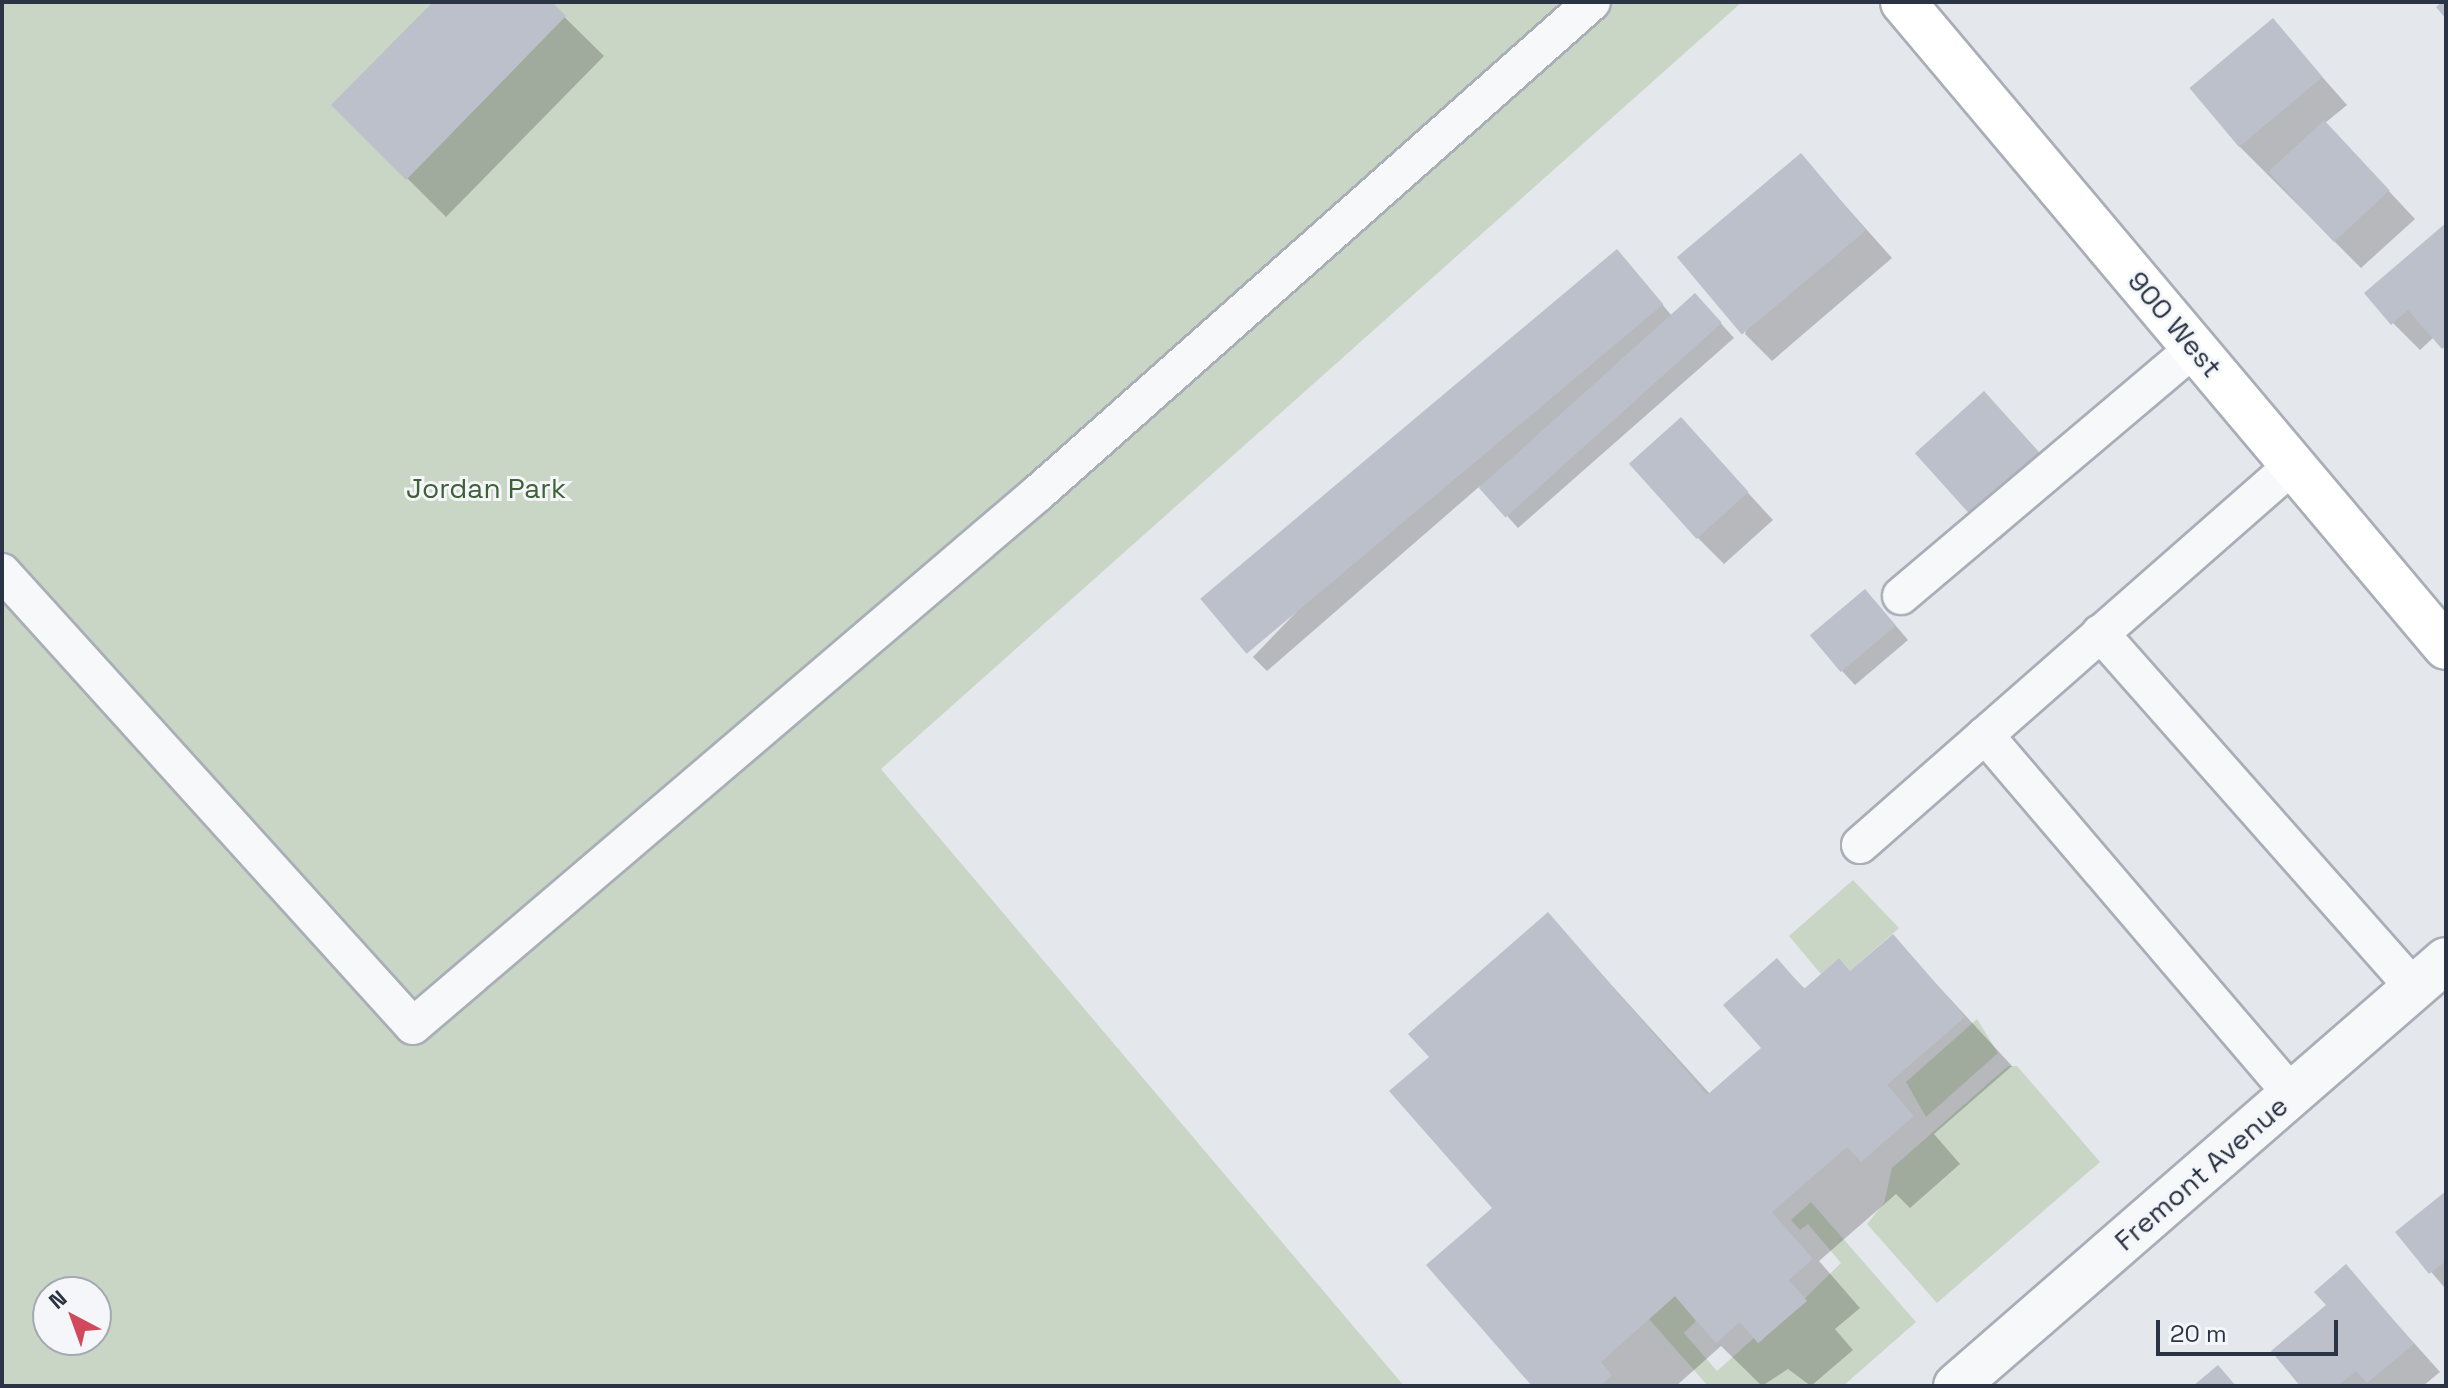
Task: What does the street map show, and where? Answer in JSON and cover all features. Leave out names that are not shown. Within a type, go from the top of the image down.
[{"type":"main road","name":"900 West","points":[[1903,2],[2446,647]]},
{"type":"street","name":"Fremont Avenue","points":[[1956,1386],[2446,960]]},
{"type":"lane","points":[[2,572],[413,1026],[1038,493],[1592,2]]},
{"type":"lane","points":[[1901,596],[2194,348]]},
{"type":"lane","points":[[1860,845],[2293,465]]},
{"type":"lane","points":[[2100,633],[2414,988]]},
{"type":"lane","points":[[1985,735],[2292,1094]]},
{"type":"green space","name":"Jordan Park","points":[[2,2],[1742,2],[881,769],[1404,1386],[2,1386]]},
{"type":"green space","points":[[1853,880],[1899,928],[1850,971],[1839,958],[1821,974],[1789,936]]},
{"type":"green space","points":[[1977,1019],[1998,1053],[1926,1117],[1906,1082]]},
{"type":"green space","points":[[2008,1066],[2017,1066],[2100,1162],[1937,1303],[1867,1224],[1884,1203],[1892,1168]]},
{"type":"green space","points":[[1811,1202],[1916,1322],[1843,1386],[1708,1386],[1649,1319],[1675,1296],[1696,1321],[1684,1333],[1717,1371],[1754,1338],[1759,1343],[1841,1263],[1808,1224],[1800,1230],[1791,1220]]},
{"type":"building","points":[[433,2],[552,2],[566,16],[406,180],[331,105]]},
{"type":"building","points":[[2446,2],[2446,19],[2436,7]]},
{"type":"building","points":[[2273,18],[2322,77],[2239,147],[2190,88]]},
{"type":"building","points":[[2324,120],[2389,190],[2334,242],[2268,172]]},
{"type":"building","points":[[1801,153],[1866,230],[1742,335],[1677,257]]},
{"type":"building","points":[[2446,223],[2446,345],[2442,349],[2408,310],[2391,325],[2364,293]]},
{"type":"building","points":[[1617,249],[1663,304],[1247,654],[1200,599]]},
{"type":"building","points":[[1695,293],[1722,323],[1506,517],[1479,488]]},
{"type":"building","points":[[1984,391],[2039,452],[1970,514],[1915,453]]},
{"type":"building","points":[[1681,417],[1749,492],[1697,539],[1629,464]]},
{"type":"building","points":[[1865,589],[1896,626],[1841,672],[1810,635]]},
{"type":"building","points":[[1548,912],[1707,1095],[1761,1048],[1723,1005],[1777,958],[1804,989],[1839,958],[1850,971],[1893,934],[1965,1017],[1887,1085],[1914,1116],[1861,1162],[1847,1147],[1772,1212],[1813,1259],[1789,1280],[1807,1301],[1758,1343],[1740,1322],[1716,1343],[1675,1296],[1601,1362],[1612,1375],[1600,1386],[1532,1386],[1426,1265],[1492,1208],[1389,1091],[1429,1057],[1408,1034]]},
{"type":"building","points":[[2446,1191],[2446,1261],[2429,1274],[2395,1232]]},
{"type":"building","points":[[2346,1264],[2414,1344],[2367,1383],[2356,1371],[2338,1386],[2300,1386],[2271,1351],[2326,1305],[2314,1292]]},
{"type":"building","points":[[2218,1365],[2236,1386],[2193,1386]]}]
